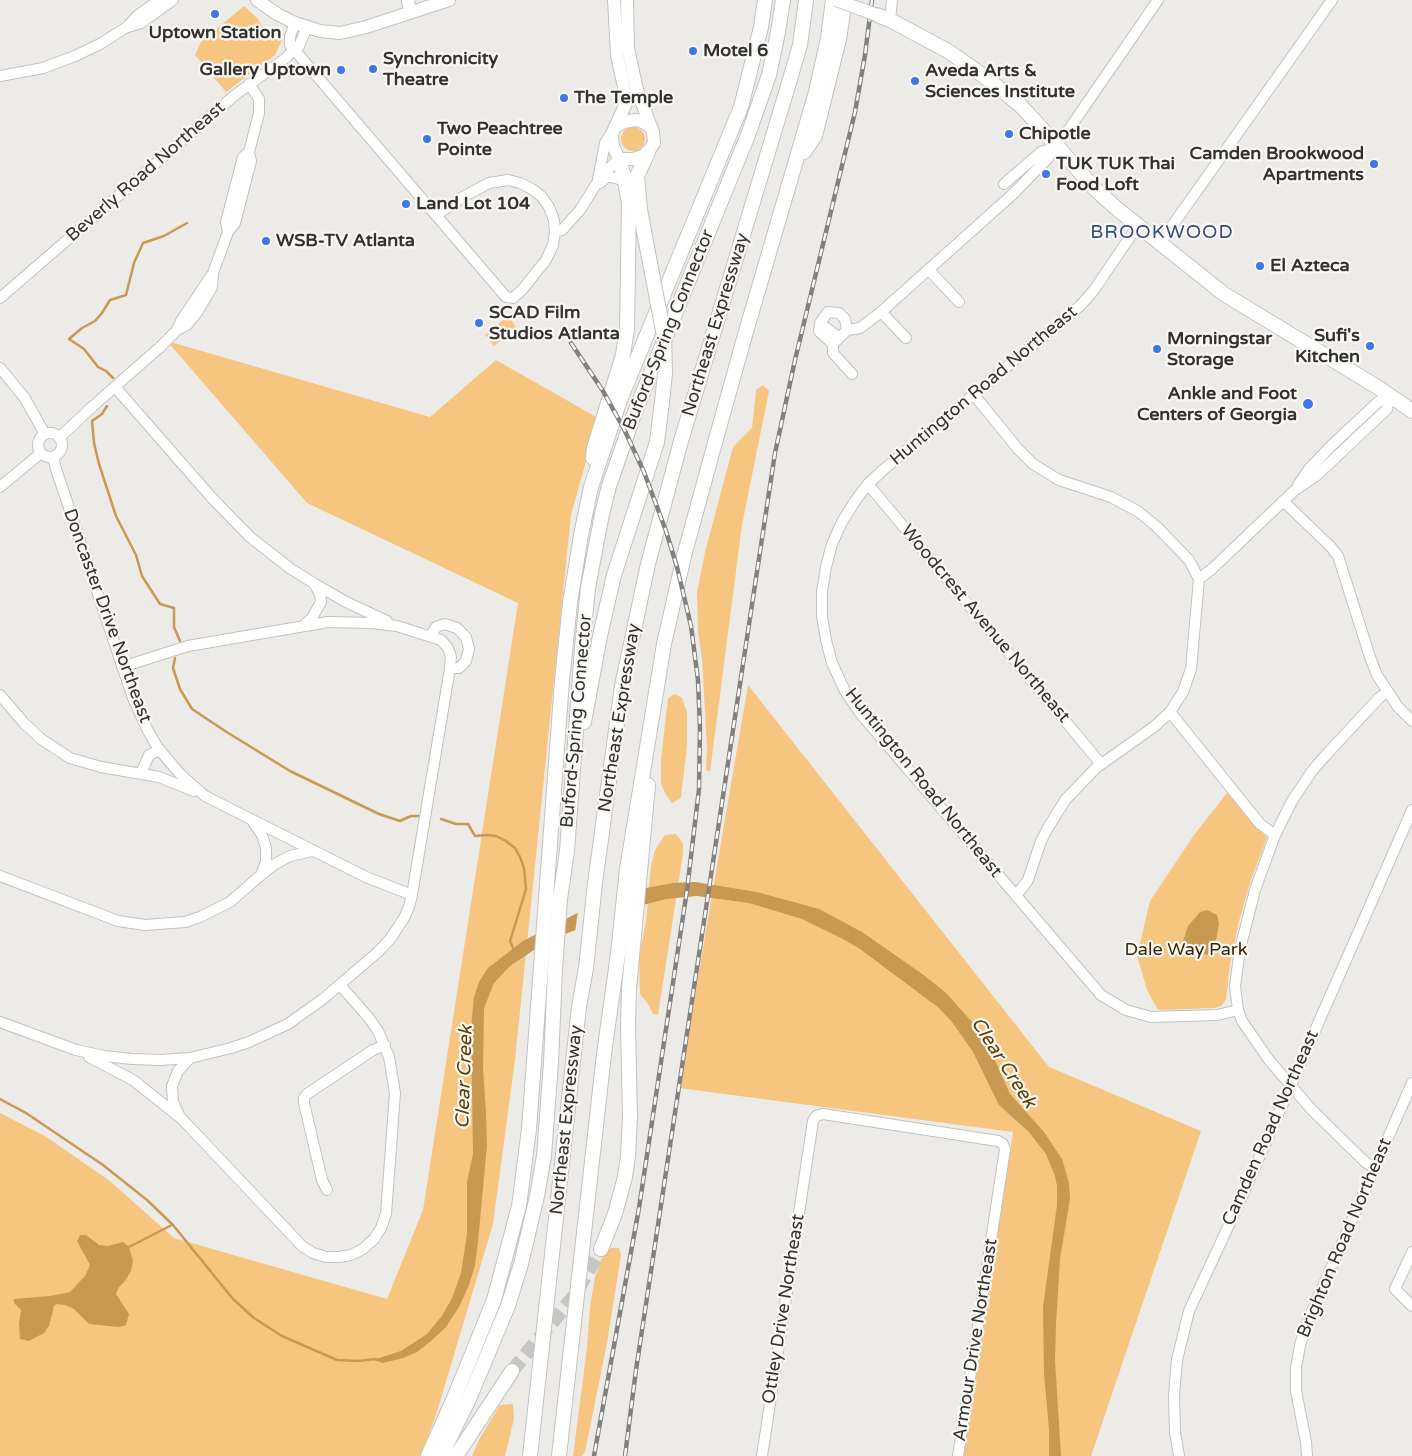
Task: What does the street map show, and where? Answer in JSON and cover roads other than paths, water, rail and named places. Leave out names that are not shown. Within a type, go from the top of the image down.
[{"type":"highway","name":"Buford-Spring Connector","points":[[428,1456],[458,1389],[494,1300],[519,1206],[548,968],[554,898],[562,681],[570,602],[591,487],[620,400],[741,108],[760,36],[765,0]]},
{"type":"highway","name":"Buford-Spring Connector","points":[[554,898],[567,851],[588,588],[607,495],[633,417],[748,135],[769,75],[783,0]]},
{"type":"highway","name":"Northeast Expressway","points":[[530,1456],[579,1007],[586,968],[595,883],[622,686],[648,564],[681,440],[800,45],[806,0]]},
{"type":"highway","name":"Northeast Expressway","points":[[559,1456],[627,869],[664,644],[684,556],[745,335],[816,92],[834,0]]},
{"type":"highway","points":[[797,161],[815,136],[840,39],[845,0]]},
{"type":"highway","points":[[884,17],[948,51],[1020,105],[1094,188],[1160,244],[1224,294],[1346,368],[1412,411]]},
{"type":"highway","points":[[569,819],[588,697],[602,627],[614,575],[657,442],[662,402],[665,373],[664,336],[640,209],[637,176],[648,152]]},
{"type":"highway","points":[[591,487],[594,448],[623,355],[627,330],[629,203],[619,159]]},
{"type":"highway","points":[[601,1249],[617,1207],[628,1156],[630,1118],[628,1025],[632,948],[648,787],[643,768]]},
{"type":"highway","name":"Buford-Spring Connector","points":[[441,1456],[468,1401],[508,1306],[530,1231],[544,1156],[551,1063],[548,968]]},
{"type":"highway","points":[[456,1456],[512,1370]]},
{"type":"highway","points":[[522,1456],[539,1377]]},
{"type":"main road","points":[[258,0],[277,14],[301,25],[340,33],[366,27],[409,6],[446,0]]},
{"type":"main road","points":[[614,0],[617,55],[627,101],[614,130],[613,146],[619,159],[638,158],[648,152],[654,143],[651,127],[641,104],[628,48],[627,0]]},
{"type":"main road","points":[[834,0],[884,17]]},
{"type":"main road","points":[[614,130],[624,122],[635,120],[651,127]]},
{"type":"street","points":[[0,76],[58,63],[100,44],[127,27],[137,16],[159,0]]},
{"type":"street","points":[[127,27],[141,23],[173,0]]},
{"type":"street","points":[[884,17],[892,0]]},
{"type":"street","points":[[852,374],[833,353],[836,341],[848,330],[860,328],[882,312],[1013,194],[1048,158],[1158,0]]},
{"type":"street","points":[[1160,244],[1332,0]]},
{"type":"street","points":[[301,25],[290,45],[506,297],[515,297],[550,254],[555,232],[554,220],[542,197],[526,186],[508,180],[496,181],[481,186],[436,215]]},
{"type":"street","name":"Beverly Road Northeast","points":[[0,298],[249,84],[286,58],[294,49]]},
{"type":"street","points":[[59,438],[177,330],[213,273],[228,232],[235,223],[251,161],[249,152],[260,104],[249,84]]},
{"type":"street","points":[[594,190],[605,143],[614,130]]},
{"type":"street","points":[[1004,184],[1041,152],[1055,146]]},
{"type":"street","points":[[555,232],[562,230],[580,210],[606,170],[619,159]]},
{"type":"street","points":[[594,190],[607,177],[616,177],[625,181]]},
{"type":"street","name":"Huntington Road Northeast","points":[[1138,225],[1094,290],[1080,306],[868,484],[842,522],[832,544],[822,592],[822,616],[832,663],[845,691],[860,713],[1101,995],[1121,1008],[1139,1015],[1163,1017],[1217,1014],[1238,1010]]},
{"type":"street","points":[[928,270],[959,302]]},
{"type":"street","points":[[836,341],[820,323],[828,312],[838,313],[845,319],[848,330]]},
{"type":"street","points":[[882,312],[906,338]]},
{"type":"street","points":[[0,368],[24,397],[44,434]]},
{"type":"street","points":[[76,1050],[132,1059],[190,1058],[231,1048],[271,1032],[308,1011],[378,952],[391,938],[404,918],[412,895],[451,657],[448,648],[441,640],[397,626],[346,602],[315,584],[270,553],[232,519],[115,387]]},
{"type":"street","points":[[974,395],[1018,450],[1033,464],[1059,480],[1111,497],[1139,512],[1157,526],[1189,560],[1199,579],[1191,669],[1183,692],[1170,712],[1156,726],[1101,764],[1077,786],[1057,812],[1041,841],[1028,880],[1016,896]]},
{"type":"street","points":[[1199,579],[1212,569],[1295,490],[1309,469],[1326,451],[1378,402],[1389,395]]},
{"type":"street","points":[[44,434],[52,434],[59,438],[60,450],[53,457],[46,457],[41,453],[38,444],[44,434]]},
{"type":"street","points":[[0,487],[41,453]]},
{"type":"street","name":"Doncaster Drive Northeast","points":[[53,457],[122,667],[139,713],[160,750],[180,774],[205,796],[366,877],[412,895]]},
{"type":"street","name":"Woodcrest Avenue Northeast","points":[[868,484],[1101,764]]},
{"type":"street","points":[[1283,501],[1338,556],[1370,657],[1387,692],[1412,721]]},
{"type":"street","points":[[304,625],[312,618],[321,602],[320,594],[315,584]]},
{"type":"street","points":[[122,667],[188,646],[304,625],[349,621],[397,626]]},
{"type":"street","points":[[432,636],[436,627],[445,624],[457,628],[466,637],[469,649],[466,661],[459,668],[450,668]]},
{"type":"street","points":[[1375,1168],[1365,1162],[1331,1130],[1290,1086],[1249,1032],[1238,1010],[1235,986],[1240,949],[1255,890],[1275,835],[1292,801],[1312,771],[1379,698],[1387,692]]},
{"type":"street","points":[[0,695],[41,740],[70,758],[92,765],[141,773],[174,782],[205,796]]},
{"type":"street","points":[[1170,712],[1260,824],[1275,835]]},
{"type":"street","points":[[141,773],[149,755],[160,750]]},
{"type":"street","name":"Camden Road Northeast","points":[[1179,1456],[1173,1409],[1177,1360],[1184,1328],[1196,1292],[1240,1201],[1412,810]]},
{"type":"street","points":[[253,821],[262,835],[266,848],[266,862],[261,875]]},
{"type":"street","points":[[0,876],[95,914],[118,921],[145,925],[185,922],[208,914],[230,902],[275,864],[290,856],[312,851]]},
{"type":"street","points":[[0,1022],[76,1050],[133,1080],[180,1118],[302,1246],[313,1253],[339,1258],[363,1249],[374,1239],[381,1228],[386,1214],[395,1093],[392,1069],[385,1045],[370,1018],[340,985]]},
{"type":"street","points":[[327,1190],[322,1180],[304,1098],[307,1094],[373,1050],[385,1045]]},
{"type":"street","points":[[180,1118],[173,1102],[172,1086],[178,1071],[190,1058]]},
{"type":"street","name":"Brighton Road Northeast","points":[[1307,1456],[1296,1391],[1296,1368],[1300,1345],[1307,1323],[1412,1083]]},
{"type":"street","name":"Ottley Drive Northeast","points":[[762,1456],[813,1121],[819,1115],[998,1141],[1003,1144],[1005,1149],[993,1223]]},
{"type":"street","name":"Armour Drive Northeast","points":[[958,1456],[993,1223]]},
{"type":"street","points":[[1412,1252],[1395,1289],[1412,1306]]},
{"type":"waterway","points":[[113,378],[106,371],[98,367],[84,349],[69,339],[82,328],[95,321],[110,300],[126,295],[134,263],[143,243],[164,236],[187,223]]},
{"type":"waterway","points":[[107,406],[102,414],[92,421],[94,443],[99,464],[116,516],[136,555],[142,576],[160,604],[174,608],[174,627],[180,641]]},
{"type":"waterway","points":[[175,658],[173,668],[180,689],[192,709],[225,731],[290,771],[379,814],[400,821],[411,816],[419,816]]},
{"type":"waterway","points":[[441,819],[456,824],[468,824],[475,836],[496,836],[515,848],[524,868],[526,889],[510,941],[514,950]]},
{"type":"waterway","points":[[0,1099],[26,1113],[103,1165],[147,1200],[173,1225],[233,1299],[254,1318],[282,1336],[337,1360],[358,1361],[376,1359]]},
{"type":"waterway","points":[[129,1247],[172,1225]]},
{"type":"tunnel","points":[[512,1371],[574,1296],[601,1249]]},
{"type":"railway","points":[[625,1456],[636,1370],[775,453],[795,360],[855,112],[872,0]]},
{"type":"railway","points":[[571,343],[603,391],[624,429],[644,472],[666,531],[691,626],[698,680],[700,728],[699,789],[687,890],[639,1208],[594,1456]]},
{"type":"place","name":"Uptown Station","points":[[215,14]]},
{"type":"place","name":"Motel 6","points":[[693,51]]},
{"type":"place","name":"Synchronicity Theatre","points":[[373,69]]},
{"type":"place","name":"Gallery Uptown","points":[[341,70]]},
{"type":"place","name":"Aveda Arts & Sciences Institute","points":[[915,81]]},
{"type":"place","name":"The Temple","points":[[564,98]]},
{"type":"place","name":"Chipotle","points":[[1009,134]]},
{"type":"place","name":"Two Peachtree Pointe","points":[[427,139]]},
{"type":"place","name":"Camden Brookwood Apartments","points":[[1374,164]]},
{"type":"place","name":"TUK TUK Thai Food Loft","points":[[1046,174]]},
{"type":"place","name":"Land Lot 104","points":[[406,204]]},
{"type":"place","name":"WSB-TV Atlanta","points":[[266,241]]},
{"type":"place","name":"El Azteca","points":[[1260,266]]},
{"type":"place","name":"SCAD Film Studios Atlanta","points":[[479,323]]},
{"type":"place","name":"Sufi's Kitchen","points":[[1370,346]]},
{"type":"place","name":"Morningstar Storage","points":[[1157,349]]},
{"type":"place","name":"Ankle and Foot Centers of Georgia","points":[[1308,404]]},
{"type":"district","name":"BROOKWOOD","points":[[1162,233]]},
{"type":"park label","name":"Dale Way Park","points":[[1186,950]]},
{"type":"water label","name":"Clear Creek","points":[[1003,1063]]},
{"type":"water label","name":"Clear Creek","points":[[465,1077]]}]
